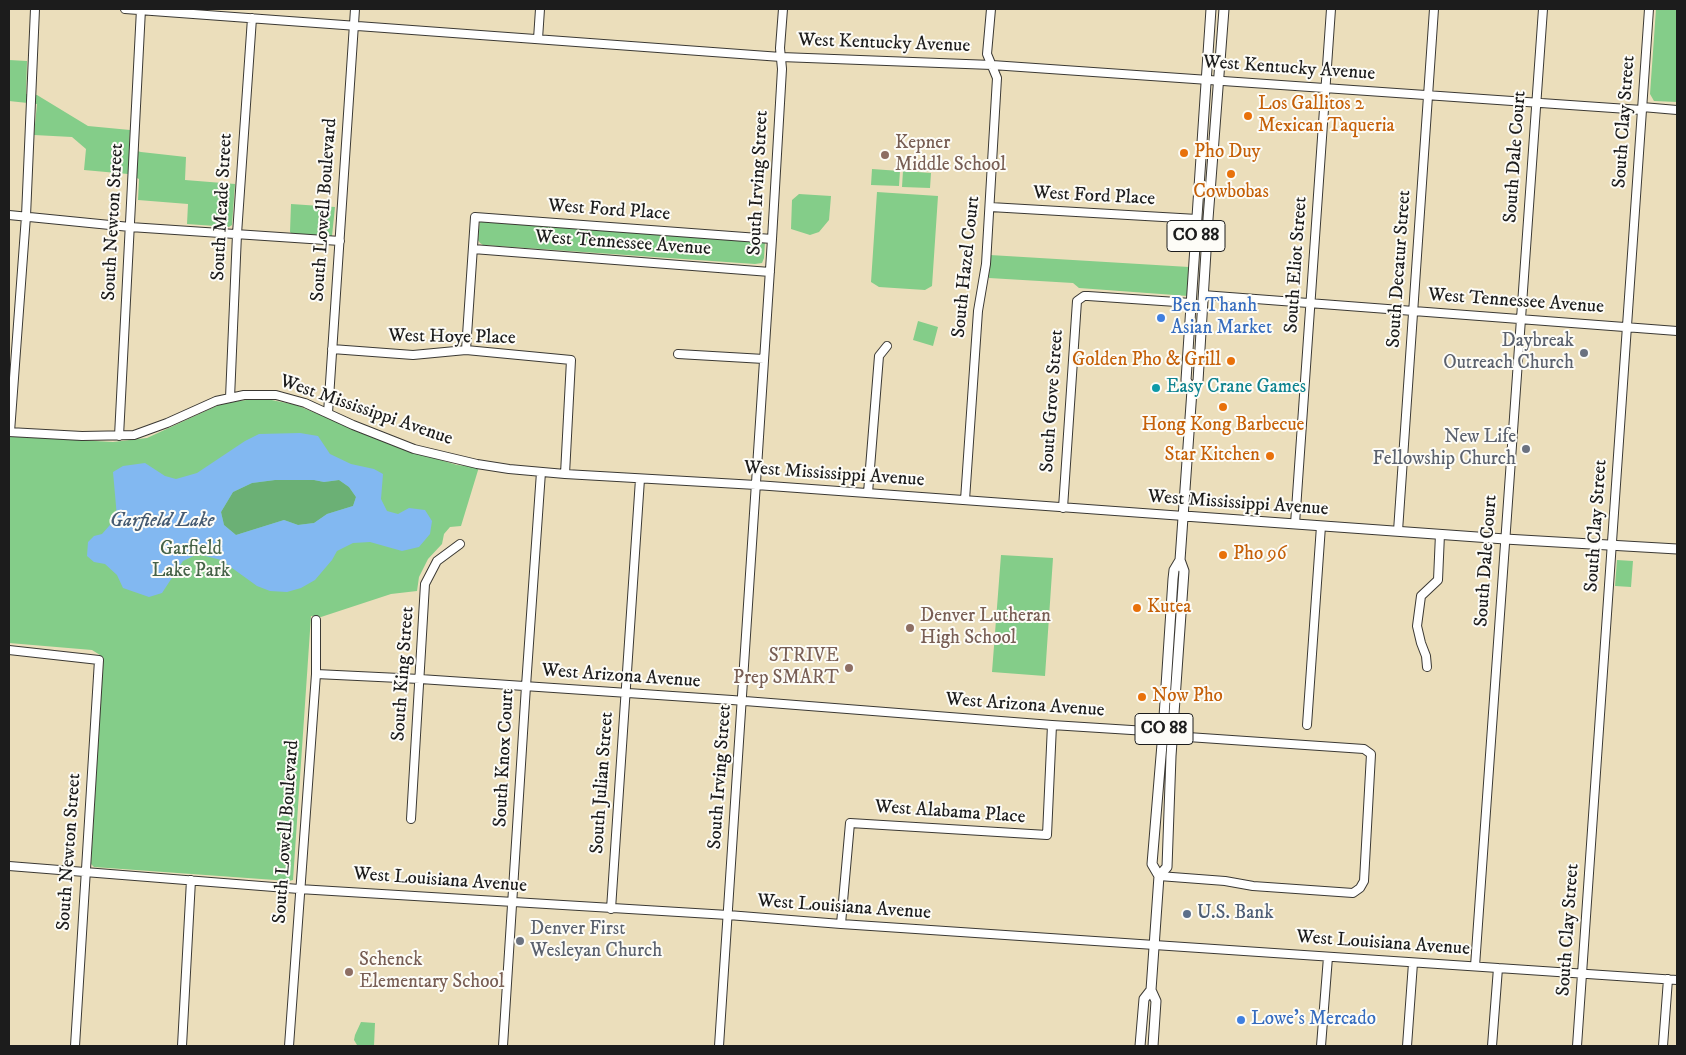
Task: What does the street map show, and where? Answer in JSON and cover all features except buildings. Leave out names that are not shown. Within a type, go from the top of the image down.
[{"type":"main road","name":"CO 88","points":[[1192,390],[1186,380],[1211,9]]},
{"type":"main road","name":"CO 88","points":[[1159,876],[1167,867],[1173,736],[1184,571],[1180,560],[1192,390],[1198,381],[1224,9]]},
{"type":"main road","name":"West Mississippi Avenue","points":[[1184,516],[1398,532],[1677,549]]},
{"type":"main road","name":"CO 88","points":[[1153,1046],[1156,1001],[1151,990],[1159,876],[1152,864],[1173,579],[1174,570],[1180,560]]},
{"type":"main road","name":"CO 88","points":[[1140,1046],[1144,999],[1151,990]]},
{"type":"street","points":[[9,432],[26,216],[35,9]]},
{"type":"street","name":"West Kentucky Avenue","points":[[125,9],[781,57],[992,65],[1536,103],[1677,110]]},
{"type":"street","name":"South Newton Street","points":[[119,436],[141,9]]},
{"type":"street","name":"South Lowell Boulevard","points":[[328,413],[355,9]]},
{"type":"street","points":[[538,39],[540,9]]},
{"type":"street","name":"South Irving Street","points":[[719,1046],[770,272],[782,69],[783,9]]},
{"type":"street","name":"South Hazel Court","points":[[965,500],[978,311],[986,264],[997,78],[987,54],[991,9]]},
{"type":"street","name":"South Eliot Street","points":[[1296,524],[1331,9]]},
{"type":"street","name":"South Decatur Street","points":[[1398,532],[1434,9]]},
{"type":"street","name":"South Dale Court","points":[[1475,966],[1543,9]]},
{"type":"street","name":"South Clay Street","points":[[1577,1046],[1649,9]]},
{"type":"street","name":"South Meade Street","points":[[230,398],[237,234],[252,18]]},
{"type":"street","name":"West Ford Place","points":[[990,207],[1197,219]]},
{"type":"street","points":[[9,215],[130,227],[340,241]]},
{"type":"street","name":"West Ford Place","points":[[473,249],[475,217],[772,239]]},
{"type":"street","points":[[466,350],[473,249]]},
{"type":"street","name":"West Tennessee Avenue","points":[[473,249],[770,272]]},
{"type":"street","name":"West Tennessee Avenue","points":[[1203,295],[1677,331]]},
{"type":"street","name":"South Grove Street","points":[[1063,508],[1077,301],[1088,296],[1191,303]]},
{"type":"street","points":[[868,493],[879,356],[887,346]]},
{"type":"street","name":"West Hoye Place","points":[[332,349],[413,355],[466,350],[571,360],[565,474]]},
{"type":"street","points":[[678,354],[764,359]]},
{"type":"street","name":"West Mississippi Avenue","points":[[9,432],[82,436],[134,435],[151,430],[209,404],[230,398],[252,394],[276,395],[328,413],[385,439],[445,457],[477,464],[565,474],[756,485],[1184,516]]},
{"type":"street","name":"South Knox Court","points":[[503,1046],[542,472]]},
{"type":"street","name":"South Julian Street","points":[[611,909],[640,479]]},
{"type":"street","points":[[1308,725],[1321,526]]},
{"type":"street","points":[[1426,667],[1426,656],[1417,626],[1421,596],[1438,580],[1440,534]]},
{"type":"street","name":"South King Street","points":[[411,819],[426,584],[437,561],[460,544]]},
{"type":"street","name":"South Lowell Boulevard","points":[[289,1046],[316,674],[316,620]]},
{"type":"street","name":"South Newton Street","points":[[9,650],[99,660],[75,1046]]},
{"type":"street","name":"West Arizona Avenue","points":[[316,674],[526,686],[1163,732]]},
{"type":"street","name":"West Alabama Place","points":[[841,924],[850,823],[1047,836],[1052,725]]},
{"type":"street","points":[[1159,876],[1225,881],[1254,886],[1353,893],[1360,888],[1364,881],[1371,754],[1364,749],[1173,736]]},
{"type":"street","name":"West Louisiana Avenue","points":[[9,866],[299,889],[728,915],[1677,980]]},
{"type":"street","points":[[182,1046],[192,880]]},
{"type":"street","points":[[1321,1046],[1328,957]]},
{"type":"street","points":[[1407,1046],[1413,963]]},
{"type":"street","points":[[1492,1046],[1498,968]]},
{"type":"street","points":[[1663,1046],[1668,980]]},
{"type":"green space","points":[[1656,9],[1677,9],[1677,102],[1654,101],[1650,94]]},
{"type":"green space","points":[[9,60],[27,61],[26,94],[37,95],[88,126],[130,130],[129,149],[186,157],[185,180],[235,184],[232,225],[229,227],[187,224],[188,204],[138,200],[139,179],[128,174],[84,170],[86,149],[72,137],[34,135],[37,104],[9,101]]},
{"type":"green space","points":[[872,169],[900,171],[899,186],[871,185]]},
{"type":"green space","points":[[903,171],[931,173],[930,188],[902,187]]},
{"type":"green space","points":[[877,192],[938,196],[932,286],[925,290],[879,287],[871,282]]},
{"type":"green space","points":[[799,194],[831,196],[829,220],[819,232],[810,235],[791,229],[792,200]]},
{"type":"green space","points":[[291,204],[335,207],[332,236],[292,234],[290,232]]},
{"type":"green space","points":[[480,220],[765,242],[764,258],[762,263],[755,264],[483,245],[478,240]]},
{"type":"green space","points":[[990,255],[1189,267],[1188,296],[1079,288],[1073,283],[989,278]]},
{"type":"green space","points":[[918,321],[938,327],[933,346],[913,340]]},
{"type":"green space","name":"Garfield Lake Park","points":[[262,398],[296,405],[398,447],[457,465],[479,467],[461,526],[450,527],[444,534],[442,544],[428,559],[419,577],[417,591],[391,594],[321,617],[311,616],[293,880],[94,867],[91,864],[103,662],[100,655],[92,650],[9,643],[9,436],[113,442],[147,438],[223,403]]},
{"type":"green space","points":[[275,480],[314,480],[324,482],[339,480],[349,487],[356,497],[353,506],[327,514],[314,523],[298,525],[284,520],[236,535],[224,525],[221,512],[233,492],[252,483]]},
{"type":"green space","points":[[1001,555],[1053,558],[1045,676],[992,672]]},
{"type":"green space","points":[[1617,560],[1633,561],[1631,587],[1615,586]]},
{"type":"green space","points":[[361,1022],[375,1023],[374,1046],[357,1045],[354,1040]]},
{"type":"water","name":"Garfield Lake","points":[[300,433],[318,436],[330,454],[351,464],[374,469],[383,474],[381,499],[387,511],[398,514],[409,508],[425,510],[432,521],[430,534],[419,547],[402,551],[370,542],[353,543],[337,551],[315,580],[301,588],[287,592],[270,591],[257,586],[221,560],[198,554],[183,561],[162,593],[149,597],[123,588],[117,575],[105,564],[94,562],[87,556],[88,542],[94,536],[102,534],[117,517],[113,472],[123,466],[145,463],[165,476],[176,479],[197,473],[245,441],[259,434]],"holes":[[[275,480],[314,480],[324,482],[339,480],[349,487],[356,497],[353,506],[327,514],[314,523],[298,525],[284,520],[236,535],[224,525],[221,512],[233,492],[252,483]]]},
{"type":"place","name":"Los Gallitos 2 Mexican Taqueria","points":[[1248,116]]},
{"type":"place","name":"Pho Duy","points":[[1184,153]]},
{"type":"place","name":"Kepner Middle School","points":[[885,155]]},
{"type":"place","name":"Cowbobas","points":[[1231,174]]},
{"type":"place","name":"Ben Thanh Asian Market","points":[[1161,318]]},
{"type":"place","name":"Daybreak Outreach Church","points":[[1584,353]]},
{"type":"place","name":"Golden Pho & Grill","points":[[1231,361]]},
{"type":"place","name":"Easy Crane Games","points":[[1156,388]]},
{"type":"place","name":"Hong Kong Barbecue","points":[[1223,407]]},
{"type":"place","name":"New Life Fellowship Church","points":[[1526,449]]},
{"type":"place","name":"Star Kitchen","points":[[1270,456]]},
{"type":"place","name":"Pho 96","points":[[1223,555]]},
{"type":"place","name":"Kutea","points":[[1137,608]]},
{"type":"place","name":"Denver Lutheran High School","points":[[910,628]]},
{"type":"place","name":"STRIVE Prep SMART","points":[[849,668]]},
{"type":"place","name":"Now Pho","points":[[1142,697]]},
{"type":"place","name":"U.S. Bank","points":[[1187,914]]},
{"type":"place","name":"Denver First Wesleyan Church","points":[[520,941]]},
{"type":"place","name":"Schenck Elementary School","points":[[349,972]]},
{"type":"place","name":"Lowe's Mercado","points":[[1241,1020]]}]
